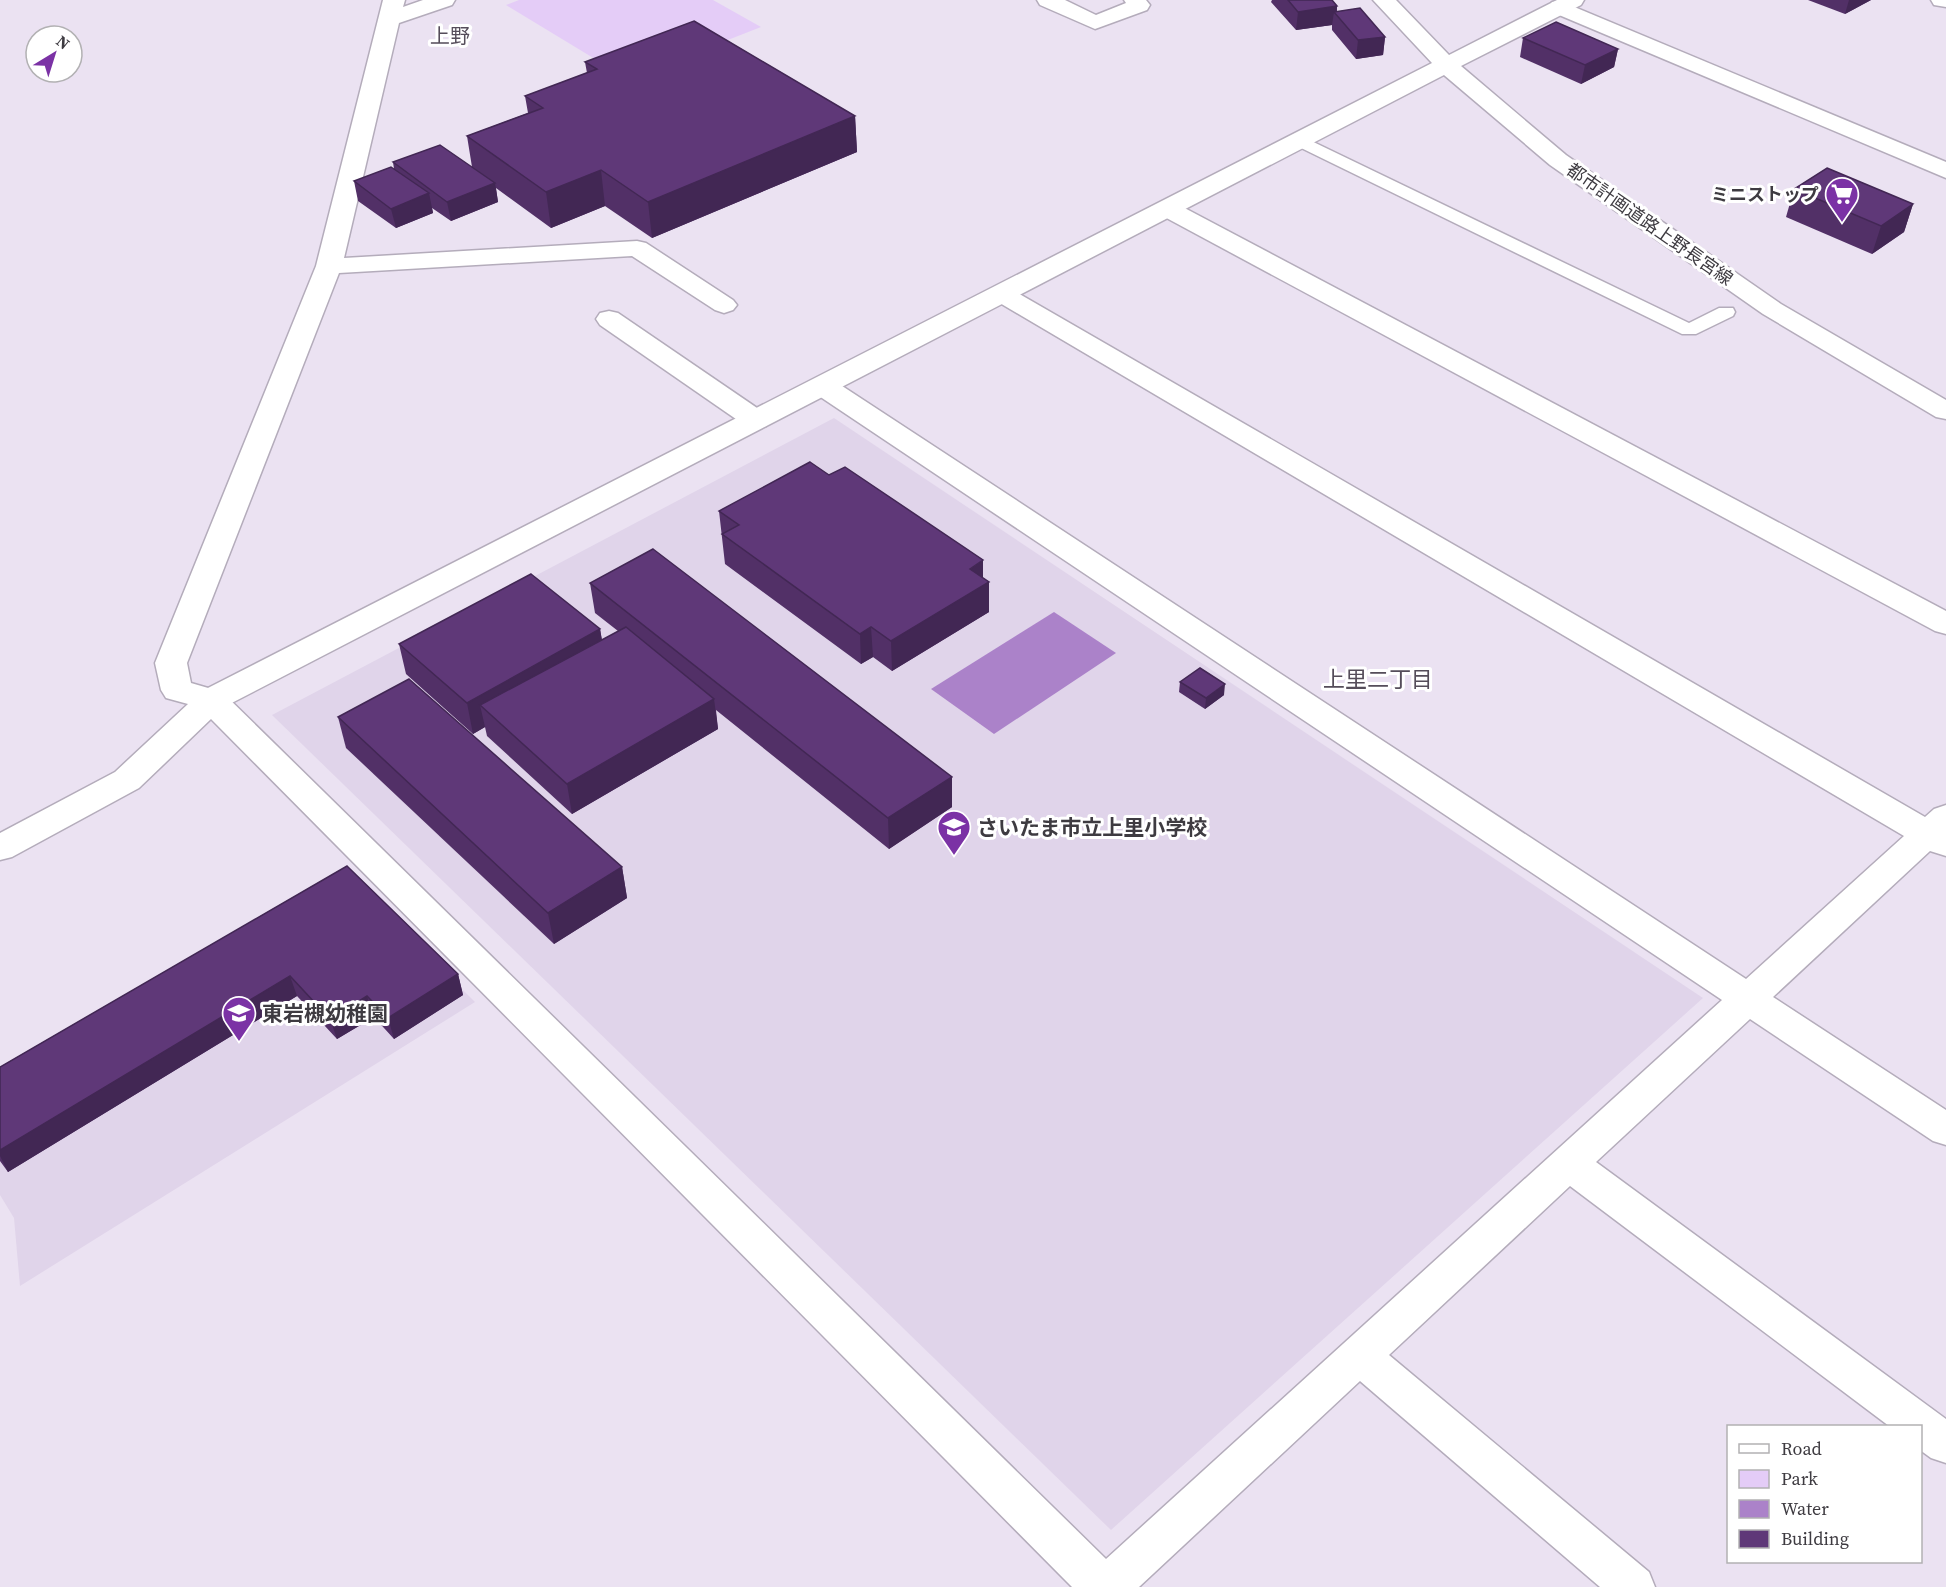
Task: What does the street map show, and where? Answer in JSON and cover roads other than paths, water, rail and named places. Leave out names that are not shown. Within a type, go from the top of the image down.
[{"type":"street","points":[[444,0],[392,9],[329,266],[171,663],[177,690],[211,700],[1105,1587],[1748,999],[1940,832],[1002,294]]},
{"type":"street","points":[[1048,0],[1095,23],[1139,5],[1136,0]]},
{"type":"street","name":"都市計画道路上野長宮線","points":[[1384,0],[1447,66],[1558,160],[1772,309],[1946,411]]},
{"type":"street","points":[[0,848],[127,780],[211,700],[1567,3],[1946,171]]},
{"type":"street","points":[[1168,209],[1946,624]]},
{"type":"street","points":[[329,266],[637,248],[724,305]]},
{"type":"street","points":[[609,319],[756,420]]},
{"type":"street","points":[[823,386],[1946,1130]]},
{"type":"street","points":[[1569,1164],[1920,1425]]},
{"type":"street","points":[[1360,1356],[1633,1587]]},
{"type":"street","points":[[1922,1426],[1946,1444]]},
{"type":"lane","points":[[1301,141],[1689,330],[1726,312]]},
{"type":"water","points":[[1054,612],[1116,653],[994,734],[931,689]]},
{"type":"place","name":"ミニストップ","points":[[1842,223]]},
{"type":"place","name":"さいたま市立上里小学校","points":[[954,856]]},
{"type":"place","name":"東岩槻幼稚園","points":[[239,1042]]},
{"type":"district","name":"上野","points":[[450,36]]},
{"type":"district","name":"上里二丁目","points":[[1378,679]]}]
